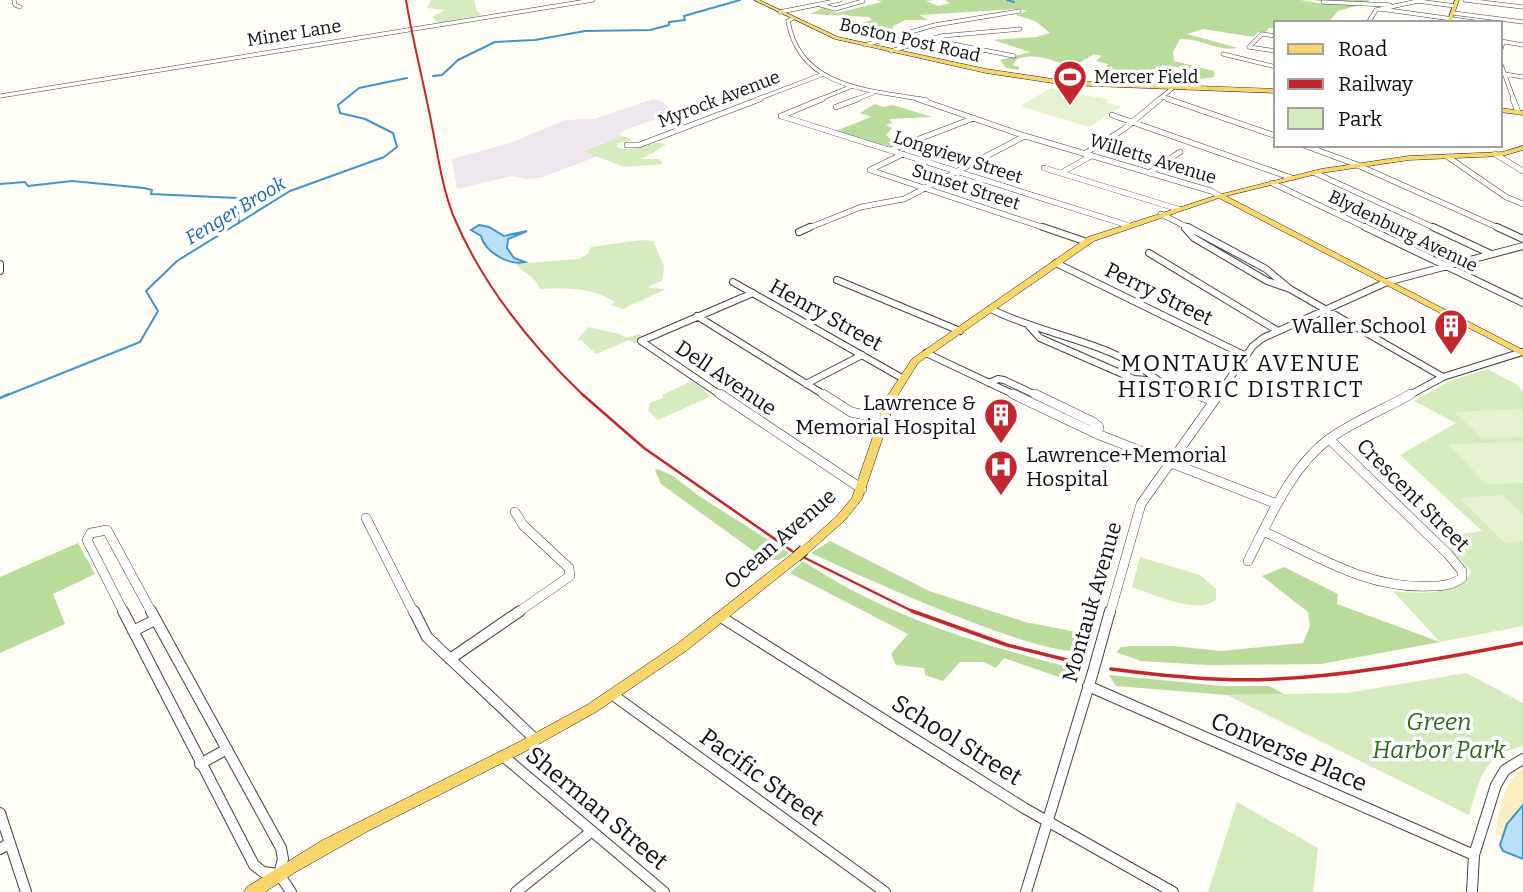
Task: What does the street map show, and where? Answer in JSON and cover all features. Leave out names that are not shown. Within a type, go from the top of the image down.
[{"type":"main road","name":"Boston Post Road","points":[[756,0],[831,36],[865,46],[986,71],[1066,83],[1274,91]]},
{"type":"main road","points":[[1451,18],[1456,3]]},
{"type":"main road","points":[[1502,110],[1520,112]]},
{"type":"main road","points":[[1465,147],[1475,156]]},
{"type":"main road","name":"Ocean Avenue","points":[[251,892],[338,839],[536,740],[613,695],[721,617],[846,513],[862,489],[883,419],[902,378],[926,353],[1087,242],[1127,225],[1220,196],[1315,173],[1409,158],[1475,156],[1523,148]]},
{"type":"main road","name":"Willetts Avenue","points":[[1220,196],[1522,353]]},
{"type":"street","points":[[14,0],[15,5],[20,6]]},
{"type":"street","name":"Miner Lane","points":[[0,96],[593,0]]},
{"type":"street","points":[[827,0],[833,2]]},
{"type":"street","points":[[780,12],[839,0]]},
{"type":"street","points":[[1465,0],[1523,7]]},
{"type":"street","points":[[821,5],[835,9],[863,1]]},
{"type":"street","points":[[1369,21],[1376,11],[1418,1],[1456,3]]},
{"type":"street","points":[[1323,2],[1367,2],[1395,6]]},
{"type":"street","points":[[1381,9],[1469,21]]},
{"type":"street","points":[[865,46],[936,25],[1019,11]]},
{"type":"street","name":"Willetts Avenue","points":[[793,18],[788,20],[791,39],[821,75],[850,87],[931,101],[1026,136],[1220,196]]},
{"type":"street","points":[[1451,18],[1523,22]]},
{"type":"street","points":[[891,51],[929,39],[1020,29]]},
{"type":"street","points":[[1274,36],[1262,34],[1249,47],[1274,51]]},
{"type":"street","points":[[929,39],[1014,56]]},
{"type":"street","points":[[1502,41],[1523,45]]},
{"type":"street","points":[[1223,54],[1274,67]]},
{"type":"street","points":[[1502,68],[1520,112]]},
{"type":"street","points":[[1183,72],[1189,88]]},
{"type":"street","points":[[1504,74],[1523,76]]},
{"type":"street","name":"Myrock Avenue","points":[[627,145],[639,145],[821,75]]},
{"type":"street","name":"Longview Street","points":[[850,87],[781,116],[1127,225]]},
{"type":"street","points":[[1062,173],[1132,122],[1174,87]]},
{"type":"street","points":[[836,107],[876,92]]},
{"type":"street","points":[[1163,97],[1274,135]]},
{"type":"street","points":[[1112,115],[1292,178]]},
{"type":"street","points":[[890,150],[974,118]]},
{"type":"street","points":[[799,232],[861,207],[904,200],[1026,136]]},
{"type":"street","points":[[1308,147],[1357,165],[1523,239]]},
{"type":"street","points":[[1149,173],[1180,152]]},
{"type":"street","name":"Sunset Street","points":[[903,154],[870,170],[1087,242]]},
{"type":"street","points":[[1495,154],[1523,171]]},
{"type":"street","points":[[1448,157],[1506,197],[1523,204]]},
{"type":"street","points":[[1044,168],[1178,209]]},
{"type":"street","points":[[1315,173],[1491,254]]},
{"type":"street","name":"Blydenburg Avenue","points":[[1272,183],[1523,303]]},
{"type":"street","points":[[1161,214],[1185,228],[1194,238],[1214,251],[1267,281],[1290,289],[1443,377]]},
{"type":"street","name":"Montauk Avenue","points":[[1026,892],[1141,504],[1246,356],[1258,341],[1387,282],[1521,248]]},
{"type":"street","points":[[1149,253],[1278,331]]},
{"type":"street","name":"Perry Street","points":[[1056,263],[1246,356]]},
{"type":"street","points":[[0,264],[0,271]]},
{"type":"street","points":[[837,280],[960,331]]},
{"type":"street","name":"Henry Street","points":[[733,282],[902,378]]},
{"type":"street","points":[[697,316],[753,293]]},
{"type":"street","points":[[991,309],[1029,326],[1055,330],[1145,368],[1159,381]]},
{"type":"street","points":[[697,316],[851,412],[883,419]]},
{"type":"street","name":"Dell Avenue","points":[[697,316],[641,341],[862,489]]},
{"type":"street","points":[[1029,326],[1040,338],[1134,379],[1159,381],[1214,401]]},
{"type":"street","points":[[926,353],[1097,434],[1277,504]]},
{"type":"street","points":[[1248,561],[1277,504],[1318,449],[1329,439],[1443,377],[1522,353]]},
{"type":"street","points":[[806,384],[862,355]]},
{"type":"street","name":"Crescent Street","points":[[1263,531],[1388,586],[1417,589],[1453,584],[1462,578],[1460,567],[1436,541],[1329,439]]},
{"type":"street","points":[[450,659],[565,581],[571,573],[569,568],[523,525],[515,512]]},
{"type":"street","points":[[366,518],[427,637],[536,740]]},
{"type":"street","points":[[279,874],[263,872],[254,866],[87,540],[92,533],[107,530],[281,848],[283,859],[279,874],[291,892]]},
{"type":"street","name":"School Street","points":[[721,617],[1048,821],[1174,892]]},
{"type":"street","points":[[132,631],[155,620]]},
{"type":"street","name":"Converse Place","points":[[1088,686],[1474,855]]},
{"type":"street","name":"Pacific Street","points":[[613,695],[886,892]]},
{"type":"street","points":[[200,764],[227,749]]},
{"type":"street","name":"Sherman Street","points":[[503,755],[664,892]]},
{"type":"street","points":[[1472,892],[1474,855],[1499,778],[1507,768],[1523,759]]},
{"type":"street","points":[[0,813],[5,846],[26,892]]},
{"type":"street","points":[[516,892],[592,831]]},
{"type":"shaded area","points":[[653,99],[663,102],[670,110],[661,117],[625,130],[619,134],[622,136],[584,150],[598,156],[543,177],[527,179],[512,176],[457,189],[452,159],[510,143],[565,120],[594,119]]},
{"type":"green space","points":[[431,0],[474,0],[477,11],[482,15],[439,23],[432,17],[445,10],[427,8]]},
{"type":"green space","points":[[876,0],[936,0],[926,1],[938,6],[950,3],[945,0],[1301,0],[1323,4],[1324,2],[1313,0],[1370,2],[1338,11],[1330,21],[1274,21],[1274,28],[1269,28],[1265,33],[1258,32],[1254,37],[1203,29],[1187,34],[1238,48],[1223,48],[1180,39],[1173,52],[1174,61],[1214,71],[1214,77],[1191,80],[1188,69],[1162,65],[1163,74],[1160,75],[1139,70],[1139,78],[1122,76],[1105,69],[1108,64],[1096,61],[1102,56],[1094,54],[1073,67],[1046,58],[1025,57],[1017,59],[1013,65],[1019,67],[1019,70],[1006,68],[1000,60],[1030,52],[993,40],[1036,37],[1050,33],[1035,21],[1016,15],[1027,11],[1019,9],[919,15],[928,20],[905,20],[892,27],[894,29],[870,34],[853,30],[862,27],[857,24],[872,20],[869,17],[810,14],[823,8],[837,13],[882,2]]},
{"type":"green space","name":"Mercer Field","points":[[1051,88],[1109,100],[1106,102],[1121,107],[1089,127],[1020,106]]},
{"type":"green space","points":[[875,104],[883,107],[893,105],[932,117],[889,119],[892,123],[886,125],[892,128],[886,135],[897,145],[892,147],[833,132],[871,117],[860,113]]},
{"type":"green space","points":[[622,136],[633,140],[619,143],[616,147],[623,149],[654,143],[666,144],[640,159],[659,159],[663,164],[624,167],[583,151]]},
{"type":"green space","points":[[653,241],[664,266],[662,281],[649,288],[666,289],[623,309],[611,305],[615,302],[607,297],[589,291],[540,289],[534,279],[516,264],[579,259],[588,254],[591,247]]},
{"type":"green space","points":[[588,327],[627,338],[639,334],[642,336],[637,339],[636,344],[629,340],[596,354],[581,340],[577,341]]},
{"type":"green space","points":[[1487,369],[1516,384],[1523,392],[1523,626],[1440,642],[1393,591],[1438,592],[1460,585],[1471,571],[1440,537],[1482,531],[1400,455],[1456,423],[1414,401],[1448,382]]},
{"type":"green space","points":[[692,381],[711,396],[658,420],[648,410],[650,403],[663,398],[662,395]]},
{"type":"green space","points":[[1522,409],[1523,437],[1482,438],[1454,412]]},
{"type":"green space","points":[[1523,442],[1523,483],[1486,484],[1448,444]]},
{"type":"green space","points":[[655,470],[673,476],[699,496],[789,553],[779,560],[766,560],[661,484]]},
{"type":"green space","points":[[1502,495],[1523,515],[1523,541],[1505,543],[1460,498]]},
{"type":"green space","points":[[830,541],[929,591],[1025,622],[1087,634],[1083,650],[1063,650],[993,630],[907,596],[811,553]]},
{"type":"green space","points":[[78,543],[95,574],[53,594],[65,624],[0,653],[0,577]]},
{"type":"green space","points":[[1140,557],[1200,575],[1216,589],[1216,599],[1208,604],[1187,605],[1132,587]]},
{"type":"green space","points":[[803,561],[867,598],[900,613],[969,639],[1076,669],[1075,672],[1068,678],[1059,677],[1004,658],[996,668],[984,662],[960,662],[943,681],[925,675],[924,668],[896,665],[891,654],[908,634],[790,573]]},
{"type":"green space","points":[[1284,567],[1338,594],[1337,604],[1440,642],[1321,664],[1207,665],[1141,661],[1116,652],[1121,647],[1131,646],[1173,646],[1221,651],[1303,643],[1310,626],[1308,612],[1262,576]]},
{"type":"green space","name":"Green Harbor Park","points":[[1466,673],[1523,703],[1523,746],[1509,750],[1491,762],[1480,780],[1469,815],[1227,695],[1347,693]]},
{"type":"green space","points":[[1109,675],[1222,686],[1269,686],[1284,694],[1227,695],[1116,686]]},
{"type":"green space","points":[[1237,802],[1318,848],[1313,892],[1208,892]]},
{"type":"sand","points":[[1523,769],[1523,805],[1509,821],[1502,837],[1495,834],[1503,798],[1510,782]]},
{"type":"water","points":[[479,225],[489,227],[504,236],[527,231],[508,239],[507,248],[514,258],[525,262],[505,260],[492,252],[481,236],[471,230]]},
{"type":"water","points":[[1523,805],[1523,859],[1503,851],[1500,845],[1507,824]]},
{"type":"waterway","name":"Fenger Brook","points":[[433,76],[442,75],[458,60],[495,42],[535,40],[585,31],[650,30],[669,25],[669,22],[685,20],[684,16],[740,0]]},
{"type":"waterway","name":"Fenger Brook","points":[[1007,0],[1014,2]]},
{"type":"waterway","name":"Fenger Brook","points":[[239,223],[290,191],[384,157],[397,147],[393,133],[365,119],[340,113],[338,105],[359,88],[407,78]]},
{"type":"waterway","points":[[0,184],[25,182],[28,186],[72,181],[144,188],[152,190],[151,194],[237,198],[239,223]]},
{"type":"waterway","name":"Fenger Brook","points":[[5,396],[140,342],[158,311],[146,291],[177,261],[239,223]]},
{"type":"waterway","name":"Fenger Brook","points":[[0,398],[9,394]]},
{"type":"railway","points":[[406,0],[441,171],[453,215],[478,265],[509,312],[545,356],[582,394]]},
{"type":"railway","points":[[582,394],[644,448],[792,551]]},
{"type":"railway","points":[[805,558],[916,613]]},
{"type":"railway","points":[[912,611],[1007,645],[1079,663]]},
{"type":"railway","points":[[1111,669],[1214,679],[1276,679],[1369,670],[1523,643]]},
{"type":"place","name":"Mercer Field","points":[[1070,107]]},
{"type":"place","name":"Waller School","points":[[1451,356]]},
{"type":"place","name":"Lawrence & Memorial Hospital","points":[[1001,445]]},
{"type":"place","name":"Lawrence+Memorial Hospital","points":[[1001,497]]},
{"type":"district","name":"MONTAUK AVENUE HISTORIC DISTRICT","points":[[1241,376]]}]
